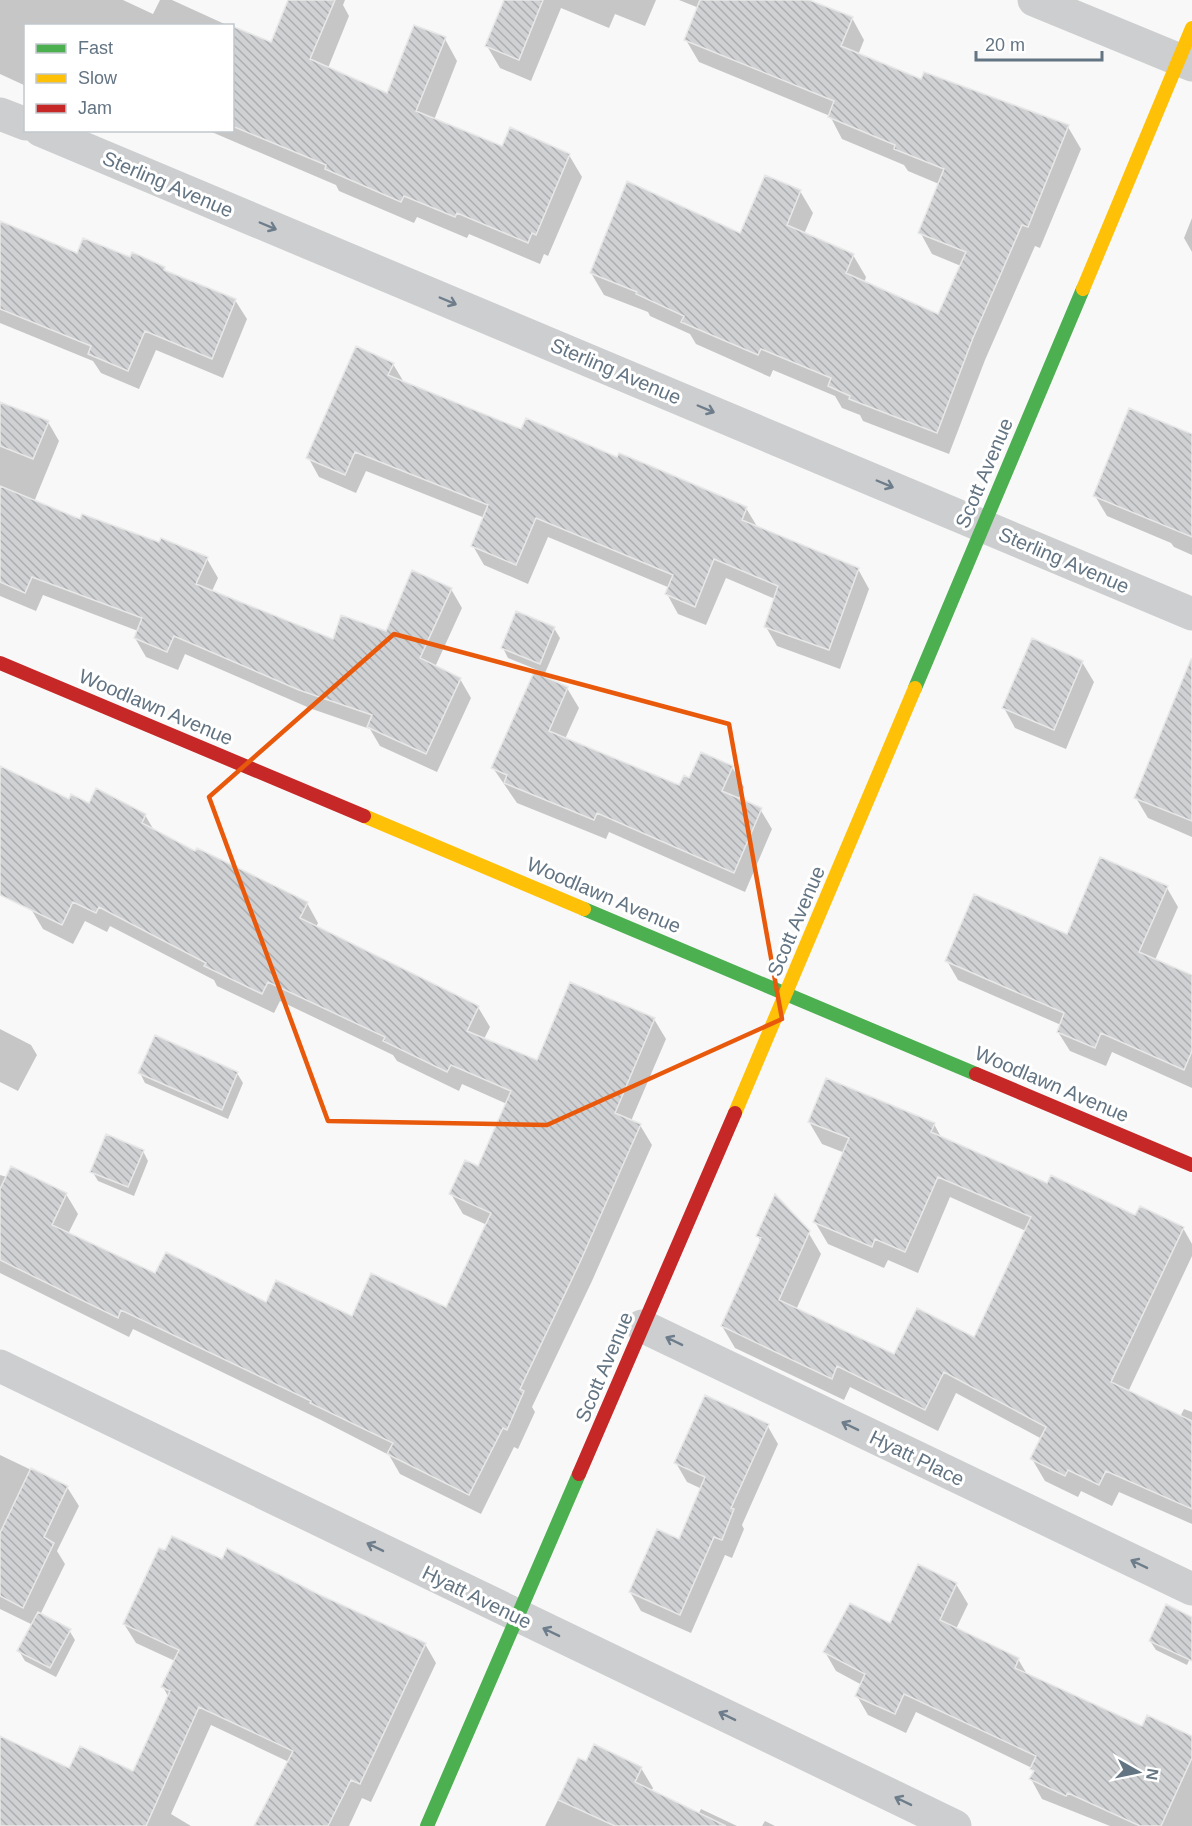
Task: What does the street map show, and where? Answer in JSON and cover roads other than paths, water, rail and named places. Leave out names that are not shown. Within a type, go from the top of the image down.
[{"type":"street","points":[[1034,0],[1185,63]]},
{"type":"street","name":"Scott Avenue","points":[[427,1826],[787,993],[983,525],[1185,63],[1192,28]]},
{"type":"street","points":[[0,114],[24,123]]},
{"type":"street","name":"Sterling Avenue","points":[[45,132],[1192,614]]},
{"type":"street","name":"Woodlawn Avenue","points":[[0,663],[1192,1165]]},
{"type":"street","name":"Hyatt Place","points":[[642,1326],[1192,1589]]},
{"type":"street","name":"Hyatt Avenue","points":[[0,1366],[955,1826]]}]
